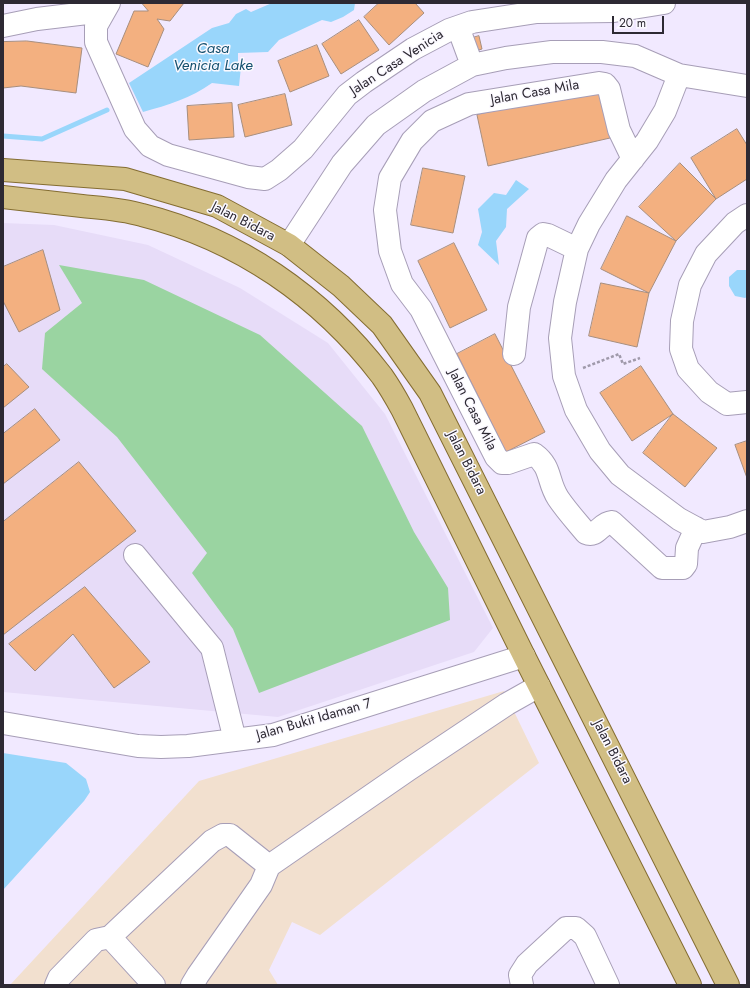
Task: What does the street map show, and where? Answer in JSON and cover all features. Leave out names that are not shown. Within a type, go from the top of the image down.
[{"type":"main road","name":"Jalan Bidara","points":[[3,170],[125,179],[217,206],[289,246],[341,286],[382,325],[430,393],[728,985]]},
{"type":"main road","name":"Jalan Bidara","points":[[3,197],[119,210],[149,217],[209,237],[246,256],[279,276],[333,321],[382,376],[402,409],[524,656],[690,985]]},
{"type":"street","name":"Jalan Casa Venicia","points":[[106,7],[96,26],[96,42],[136,129],[150,146],[168,155],[248,177],[265,178],[279,170],[303,149],[348,95],[364,82],[413,49],[458,26],[472,22],[537,12],[614,12],[664,3]]},
{"type":"street","name":"Jalan Casa Venicia","points":[[3,26],[37,18],[106,7]]},
{"type":"street","points":[[458,26],[472,65]]},
{"type":"street","points":[[289,246],[342,164],[376,125],[424,91],[472,65],[506,58],[552,52],[602,52],[635,56],[679,75],[747,86]]},
{"type":"street","points":[[679,75],[665,111],[647,141],[616,180],[589,224],[577,250],[565,302],[560,338],[564,376],[576,410],[600,451],[620,475],[679,519],[703,532],[730,527],[747,521]]},
{"type":"street","name":"Jalan Casa Mila","points":[[633,158],[619,130],[608,89],[605,84],[599,82],[469,104],[432,121],[412,141],[390,178],[385,210],[390,251],[402,284],[421,309],[496,457],[502,463],[508,463],[534,454],[542,459],[557,497],[586,533],[594,533],[606,523],[612,522],[662,568],[683,568],[686,564],[687,548],[696,528]]},
{"type":"street","points":[[747,216],[735,223],[706,254],[690,285],[682,321],[681,349],[688,369],[709,392],[727,404],[747,402]]},
{"type":"street","points":[[514,354],[519,307],[538,238],[542,234],[548,235],[577,250]]},
{"type":"street","points":[[135,555],[212,648],[234,740]]},
{"type":"street","name":"Jalan Bukit Idaman 7","points":[[3,723],[138,746],[188,746],[273,734],[524,656]]},
{"type":"street","points":[[192,985],[261,885],[269,866],[506,704],[539,686]]},
{"type":"street","points":[[56,985],[58,978],[96,940],[110,938],[212,841],[223,835],[230,835],[269,866]]},
{"type":"street","points":[[522,985],[520,975],[526,964],[566,928],[576,928],[585,936],[608,985]]},
{"type":"street","points":[[110,938],[154,985]]},
{"type":"path","points":[[578,370],[619,354],[623,364],[640,358]]},
{"type":"shaded area","points":[[3,223],[54,225],[148,245],[240,288],[328,343],[385,414],[493,628],[474,652],[278,717],[3,692]]},
{"type":"shaded area","points":[[504,691],[539,763],[320,935],[292,922],[269,970],[278,985],[10,985],[199,781]]},
{"type":"green space","points":[[59,265],[144,280],[260,335],[362,426],[414,532],[448,588],[450,620],[259,693],[233,629],[192,573],[207,553],[117,437],[42,369],[45,333],[82,303]]},
{"type":"water","name":"Casa Venicia Lake","points":[[272,3],[355,3],[354,10],[343,17],[331,22],[322,20],[279,40],[268,52],[238,53],[238,65],[241,67],[239,86],[212,83],[188,97],[143,112],[129,83],[212,28],[229,23],[236,14],[246,9],[251,12]]},
{"type":"water","points":[[516,180],[529,189],[507,209],[506,227],[496,241],[499,265],[478,245],[482,232],[478,209],[494,193],[506,195]]},
{"type":"water","points":[[737,270],[747,270],[747,297],[745,298],[735,296],[729,286],[729,277]]},
{"type":"water","points":[[3,753],[66,763],[86,779],[90,792],[84,801],[3,890]]},
{"type":"building","points":[[142,3],[184,3],[170,21],[157,19],[164,29],[148,67],[116,54],[134,11],[148,11]]},
{"type":"building","points":[[379,3],[415,3],[424,13],[389,45],[364,17]]},
{"type":"building","points":[[359,20],[379,50],[341,74],[322,44]]},
{"type":"building","points":[[479,36],[482,49],[472,52],[469,39]]},
{"type":"building","points":[[27,41],[82,48],[76,93],[21,86],[3,88],[3,42]]},
{"type":"building","points":[[317,45],[329,76],[290,92],[278,61]]},
{"type":"building","points":[[599,88],[610,138],[488,166],[477,115]]},
{"type":"building","points":[[285,94],[292,125],[245,137],[238,105]]},
{"type":"building","points":[[232,103],[234,137],[189,140],[187,106]]},
{"type":"building","points":[[737,129],[747,145],[747,179],[716,199],[691,158]]},
{"type":"building","points":[[680,163],[716,199],[676,241],[639,207]]},
{"type":"building","points":[[423,168],[465,176],[453,233],[411,225]]},
{"type":"building","points":[[627,216],[676,241],[649,293],[601,269]]},
{"type":"building","points":[[454,243],[487,310],[450,328],[418,261]]},
{"type":"building","points":[[43,250],[60,310],[19,332],[3,301],[3,267]]},
{"type":"building","points":[[601,283],[649,293],[637,347],[589,336]]},
{"type":"building","points":[[495,334],[545,432],[506,452],[457,354]]},
{"type":"building","points":[[7,364],[29,387],[3,408],[3,367]]},
{"type":"building","points":[[641,366],[673,414],[632,441],[600,393]]},
{"type":"building","points":[[35,409],[60,440],[3,484],[3,434]]},
{"type":"building","points":[[673,414],[717,448],[685,487],[643,453]]},
{"type":"building","points":[[747,441],[747,478],[735,445]]},
{"type":"building","points":[[79,462],[136,531],[3,635],[3,522]]},
{"type":"building","points":[[85,587],[150,662],[114,688],[73,634],[35,671],[9,644]]},
{"type":"waterway","points":[[3,136],[42,139],[107,110]]}]
